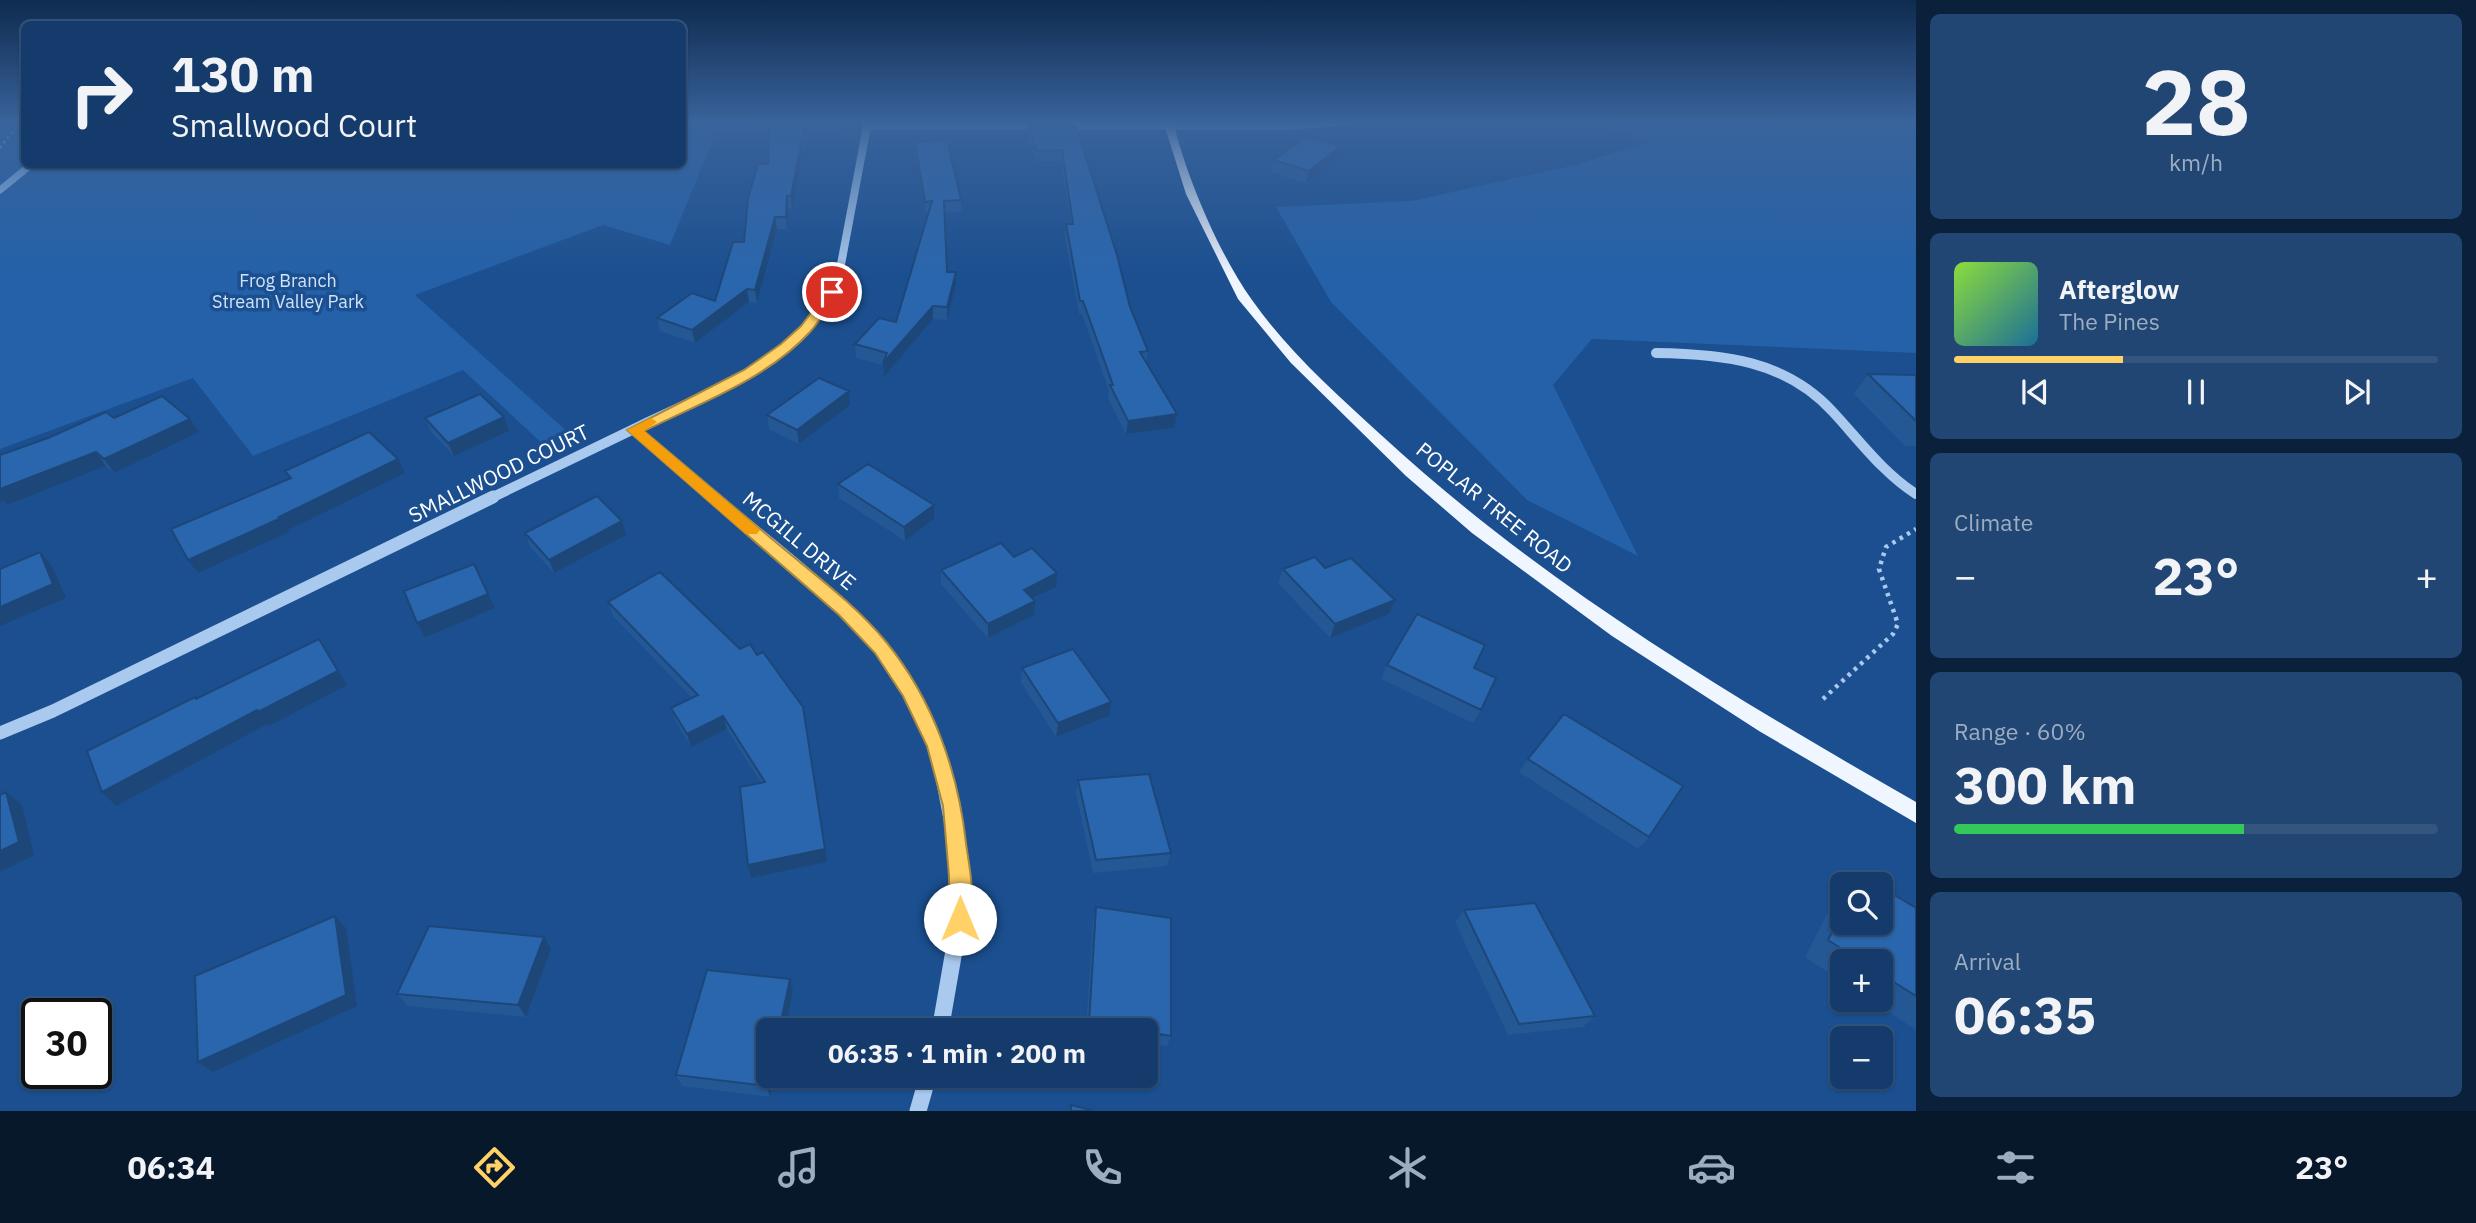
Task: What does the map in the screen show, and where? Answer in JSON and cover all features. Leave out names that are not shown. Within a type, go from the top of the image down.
[{"type":"main road","name":"POPLAR TREE ROAD","points":[[1186,173],[1202,219],[1246,302],[1281,345],[1382,446],[1461,516],[1547,581],[1685,675],[1916,813]]},
{"type":"street","name":"SMALLWOOD COURT","points":[[0,733],[65,705],[749,373],[786,347],[821,310],[839,275],[858,173]]},
{"type":"street","name":"MCGILL DRIVE","points":[[634,430],[845,610],[881,649],[911,692],[936,746],[953,806],[960,876],[960,919],[942,1018]]},
{"type":"street","points":[[918,1111],[925,1088]]},
{"type":"lane","points":[[1656,354],[1731,356],[1757,362],[1788,376],[1818,397],[1892,476],[1916,494]]},
{"type":"path","points":[[1823,699],[1894,634],[1898,624],[1879,569],[1886,547],[1916,529]]},
{"type":"green space","name":"Frog Branch Stream Valley Park","points":[[0,173],[699,173],[670,245],[603,225],[415,295],[571,435],[546,447],[463,370],[253,456],[193,378],[0,449]]},
{"type":"green space","points":[[1539,173],[1916,173],[1916,353],[1592,339],[1553,385],[1638,556],[1527,500],[1331,302],[1276,207],[1412,201]]},
{"type":"building","points":[[755,173],[795,173],[791,196],[787,196],[786,217],[775,217],[755,290],[747,289],[692,330],[657,318],[692,293],[715,301],[733,242],[744,242],[748,198]]},
{"type":"building","points":[[920,173],[955,173],[961,200],[944,201],[947,272],[956,272],[947,307],[933,306],[883,363],[887,353],[855,344],[879,318],[896,322],[932,201],[925,202]]},
{"type":"building","points":[[1065,173],[1091,173],[1130,307],[1148,351],[1140,352],[1177,414],[1128,421],[1110,385],[1113,385],[1083,301],[1080,301],[1066,224],[1073,224]]},
{"type":"building","points":[[1868,374],[1916,375],[1916,421]]},
{"type":"building","points":[[819,378],[849,391],[797,430],[767,415]]},
{"type":"building","points":[[480,394],[504,417],[448,443],[425,418]]},
{"type":"building","points":[[162,396],[190,419],[104,459],[96,452],[0,489],[0,455],[48,438],[106,412],[114,418]]},
{"type":"building","points":[[369,432],[398,459],[279,517],[281,518],[188,560],[171,529],[291,478],[285,471]]},
{"type":"building","points":[[868,464],[934,505],[904,527],[838,484]]},
{"type":"building","points":[[597,496],[622,521],[549,560],[525,533]]},
{"type":"building","points":[[1001,543],[1014,557],[1032,548],[1057,573],[1024,590],[1035,601],[988,624],[941,570]]},
{"type":"building","points":[[40,552],[53,584],[0,607],[0,569]]},
{"type":"building","points":[[1315,557],[1325,568],[1351,558],[1395,600],[1335,624],[1283,569]]},
{"type":"building","points":[[474,564],[488,594],[417,623],[404,591]]},
{"type":"building","points":[[660,572],[740,649],[750,644],[757,655],[763,652],[803,707],[825,849],[748,865],[740,787],[765,782],[723,716],[687,734],[671,708],[698,695],[608,602]]},
{"type":"building","points":[[1417,614],[1485,645],[1474,668],[1496,678],[1481,710],[1387,665]]},
{"type":"building","points":[[319,639],[338,671],[258,712],[257,710],[102,792],[87,751]]},
{"type":"building","points":[[1073,649],[1111,702],[1058,723],[1022,668]]},
{"type":"building","points":[[1564,714],[1683,786],[1649,837],[1528,759]]},
{"type":"building","points":[[1149,774],[1171,853],[1096,860],[1078,780]]},
{"type":"building","points":[[6,792],[19,842],[0,851],[0,795]]},
{"type":"building","points":[[1893,894],[1916,908],[1916,996],[1893,982],[1893,949],[1842,949],[1828,940],[1831,935],[1893,935]]},
{"type":"building","points":[[1535,903],[1595,1016],[1519,1024],[1464,910]]},
{"type":"building","points":[[1096,907],[1171,918],[1171,1036],[1158,1034],[1158,1018],[1089,1018]]},
{"type":"building","points":[[335,916],[346,995],[198,1062],[195,976]]},
{"type":"building","points":[[429,926],[544,937],[518,1005],[397,994]]},
{"type":"building","points":[[707,970],[790,979],[782,1018],[756,1018],[756,1085],[676,1075]]},
{"type":"building","points":[[1071,1105],[1094,1111],[1071,1111]]},
{"type":"waterway","points":[[0,190],[21,173]]},
{"type":"slow traffic","points":[[651,422],[634,430],[752,530]]},
{"type":"route","points":[[832,292],[806,329],[749,373],[634,430],[845,610],[881,649],[911,692],[936,746],[953,806],[960,876],[960,919]]}]
